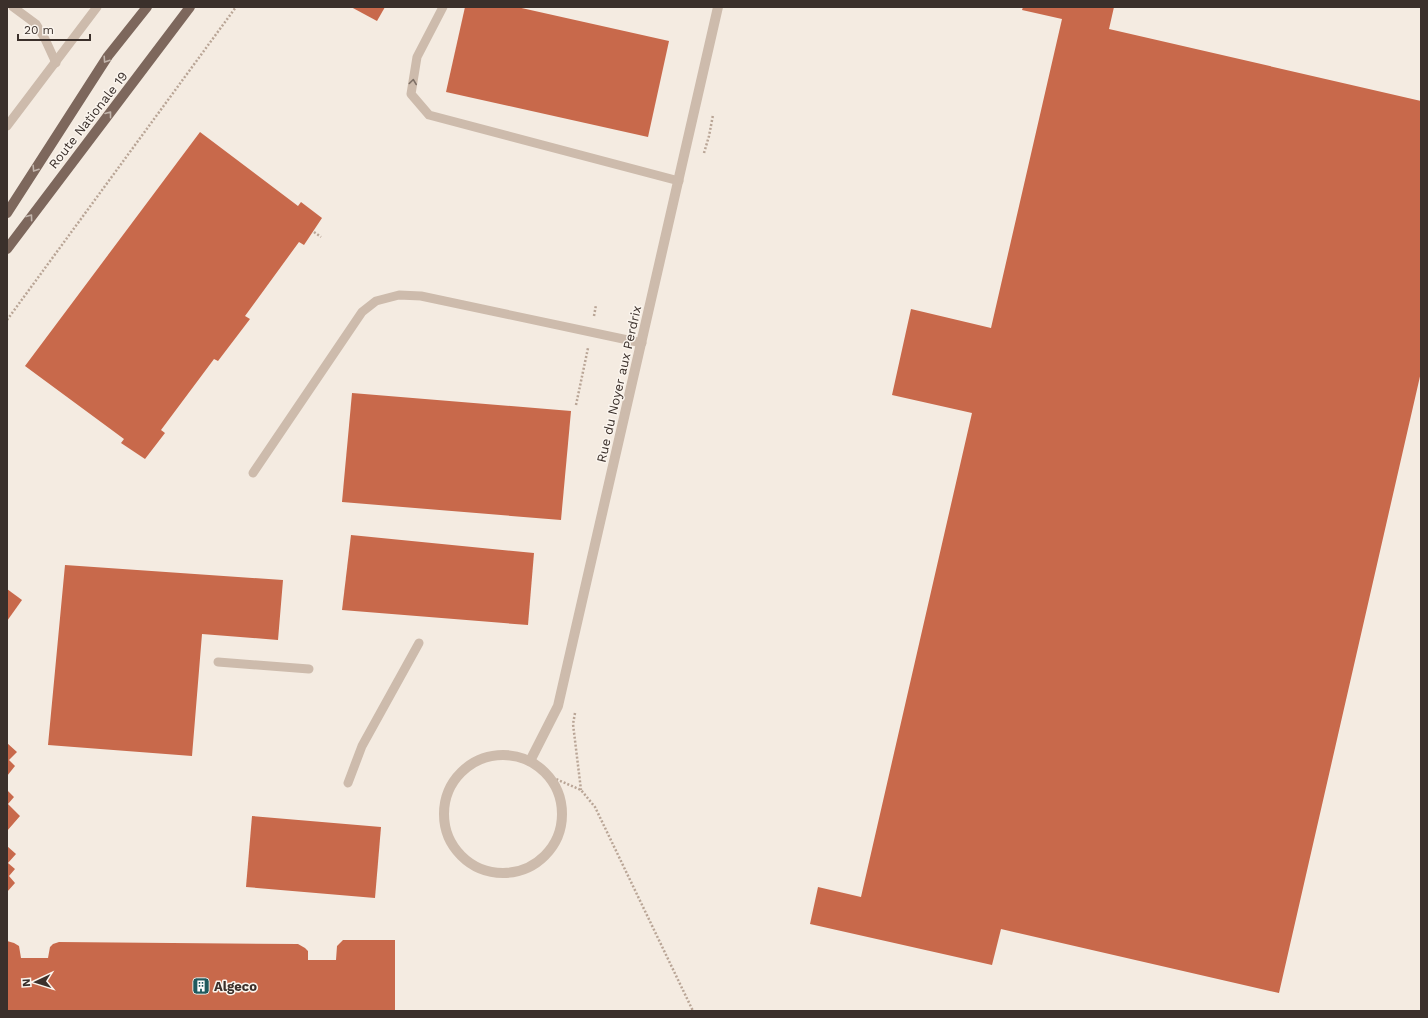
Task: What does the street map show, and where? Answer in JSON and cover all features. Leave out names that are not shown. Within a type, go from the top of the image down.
[{"type":"main road","name":"Route Nationale 19","points":[[7,213],[108,56],[147,7]]},
{"type":"main road","name":"Route Nationale 19","points":[[7,249],[190,7]]},
{"type":"street","name":"Rue du Noyer aux Perdrix","points":[[530,761],[558,706],[718,7]]},
{"type":"street","points":[[502,754],[516,756],[530,761],[541,767],[556,786],[562,810],[562,823],[559,835],[546,856],[525,869],[501,873],[488,871],[477,867],[466,860],[458,851],[451,841],[446,829],[444,817],[445,804],[453,781],[463,770],[474,762],[488,756],[502,754]]},
{"type":"lane","points":[[13,7],[36,24],[56,63]]},
{"type":"lane","points":[[7,126],[97,7]]},
{"type":"lane","points":[[443,7],[417,57],[411,94],[429,115],[679,181]]},
{"type":"lane","points":[[253,473],[362,312],[376,301],[398,295],[421,296],[642,343]]},
{"type":"lane","points":[[348,783],[362,746],[419,643]]},
{"type":"lane","points":[[218,662],[309,669]]},
{"type":"path","points":[[7,320],[236,7]]},
{"type":"path","points":[[314,232],[322,237]]},
{"type":"path","points":[[594,318],[596,305]]},
{"type":"path","points":[[576,405],[589,346]]},
{"type":"path","points":[[549,776],[581,790],[595,807],[693,1011]]},
{"type":"building","points":[[351,7],[385,7],[377,21]]},
{"type":"building","points":[[465,7],[517,7],[669,41],[648,137],[446,92]]},
{"type":"building","points":[[1023,7],[1114,7],[1109,29],[1421,101],[1421,372],[1279,993],[1001,929],[992,965],[810,924],[818,887],[861,897],[972,413],[892,395],[911,309],[991,328],[1062,19],[1022,10]]},
{"type":"building","points":[[200,132],[298,206],[301,202],[322,218],[304,245],[299,242],[245,316],[250,319],[218,361],[214,359],[161,430],[165,433],[145,459],[121,443],[124,439],[25,366]]},
{"type":"building","points":[[352,393],[571,411],[561,520],[342,502]]},
{"type":"building","points":[[351,535],[534,553],[528,625],[342,610]]},
{"type":"building","points":[[65,565],[283,580],[278,640],[202,634],[192,756],[48,745]]},
{"type":"building","points":[[7,589],[22,600],[7,621]]},
{"type":"building","points":[[7,743],[17,752],[9,760],[15,766],[7,776]]},
{"type":"building","points":[[7,790],[14,797],[8,804],[20,816],[7,831]]},
{"type":"building","points":[[252,816],[381,827],[375,898],[246,887]]},
{"type":"building","points":[[7,846],[16,854],[8,863],[15,869],[9,876],[15,883],[7,892]]},
{"type":"building","name":"Algeco","points":[[343,940],[395,940],[395,1011],[7,1011],[7,941],[19,946],[21,958],[48,958],[50,947],[59,942],[298,944],[308,951],[308,960],[336,960],[337,946]]},
{"type":"place","name":"Algeco","points":[[201,986]]}]
